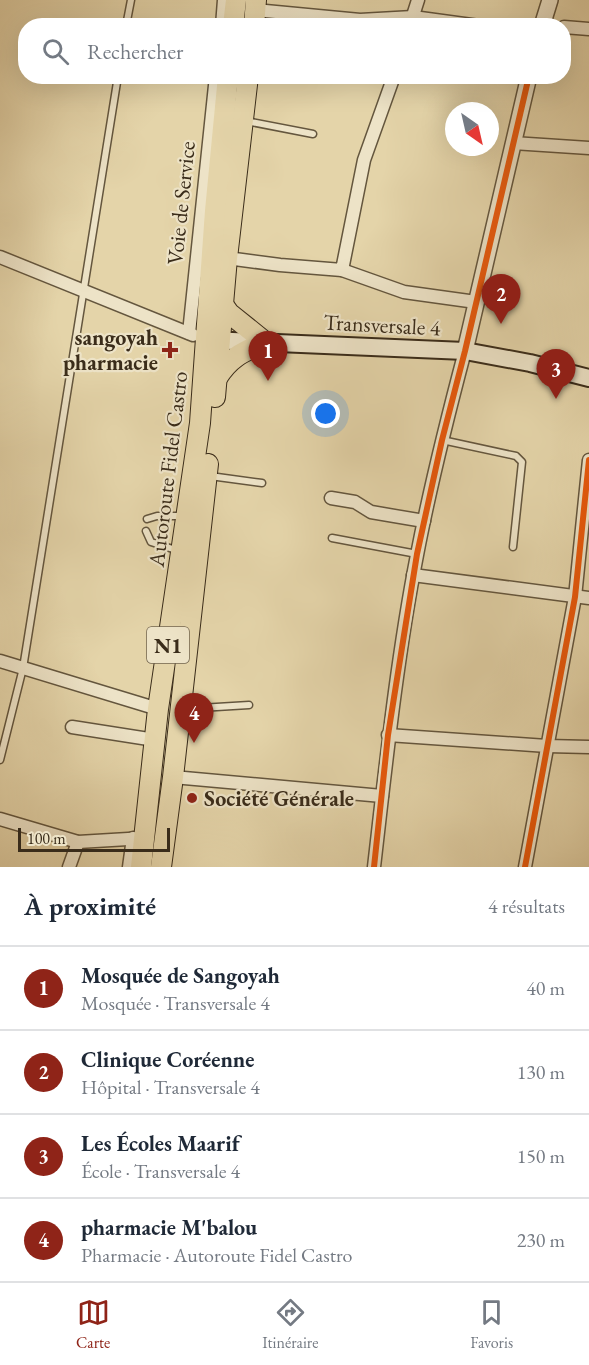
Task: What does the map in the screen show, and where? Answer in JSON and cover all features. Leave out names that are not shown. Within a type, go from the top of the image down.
[{"type":"highway","points":[[234,18],[236,0]]},
{"type":"highway","name":"Autoroute Fidel Castro","points":[[141,867],[139,838],[200,423],[206,338],[208,210],[217,131],[226,84]]},
{"type":"highway","name":"Autoroute Fidel Castro","points":[[160,867],[173,777],[217,378],[206,338],[224,306],[227,258],[247,84]]},
{"type":"highway","points":[[217,378],[225,365],[234,357],[264,342],[229,313],[224,306]]},
{"type":"main road","name":"Transversale 4","points":[[206,338],[465,351],[530,363],[589,378]]},
{"type":"street","points":[[223,18],[224,0]]},
{"type":"street","points":[[412,18],[418,0]]},
{"type":"street","points":[[546,18],[550,0]]},
{"type":"street","points":[[255,12],[334,18]]},
{"type":"street","points":[[571,28],[589,29]]},
{"type":"street","name":"Voie de Service","points":[[216,84],[217,131]]},
{"type":"street","points":[[342,270],[364,160],[391,84]]},
{"type":"street","points":[[374,867],[388,735],[417,554],[527,84]]},
{"type":"street","points":[[513,143],[589,148]]},
{"type":"street","points":[[0,256],[206,338]]},
{"type":"street","points":[[227,258],[342,270],[404,292],[476,302]]},
{"type":"street","points":[[525,867],[575,597],[589,460]]},
{"type":"street","points":[[331,498],[356,502],[371,512],[424,521]]},
{"type":"street","points":[[414,575],[589,598]]},
{"type":"street","points":[[0,661],[158,709]]},
{"type":"street","points":[[72,727],[155,740]]},
{"type":"street","points":[[388,735],[589,747]]},
{"type":"street","points":[[173,777],[382,796]]},
{"type":"street","points":[[0,819],[78,842],[139,838],[129,867]]},
{"type":"street","points":[[69,867],[78,842]]},
{"type":"lane","points":[[128,18],[131,0]]},
{"type":"lane","points":[[0,760],[23,669],[117,84]]},
{"type":"lane","points":[[244,120],[313,134]]},
{"type":"lane","points":[[442,440],[520,458],[522,462],[513,547]]},
{"type":"lane","points":[[206,476],[262,483]]},
{"type":"lane","points":[[147,519],[157,516],[187,516]]},
{"type":"lane","points":[[146,531],[151,542],[182,553]]},
{"type":"lane","points":[[332,538],[417,554]]},
{"type":"lane","points":[[180,710],[249,705]]},
{"type":"cycle path","points":[[374,867],[388,735],[417,554],[527,84]]},
{"type":"cycle path","points":[[525,867],[575,597],[589,460]]},
{"type":"place","name":"Clinique Coréenne","points":[[501,324]]},
{"type":"place","name":"sangoyah pharmacie","points":[[170,350]]},
{"type":"place","name":"Mosquée de Sangoyah","points":[[268,381]]},
{"type":"place","name":"Les Écoles Maarif","points":[[556,399]]},
{"type":"place","name":"pharmacie M'balou","points":[[194,743]]},
{"type":"place","name":"Société Générale","points":[[192,798]]}]
